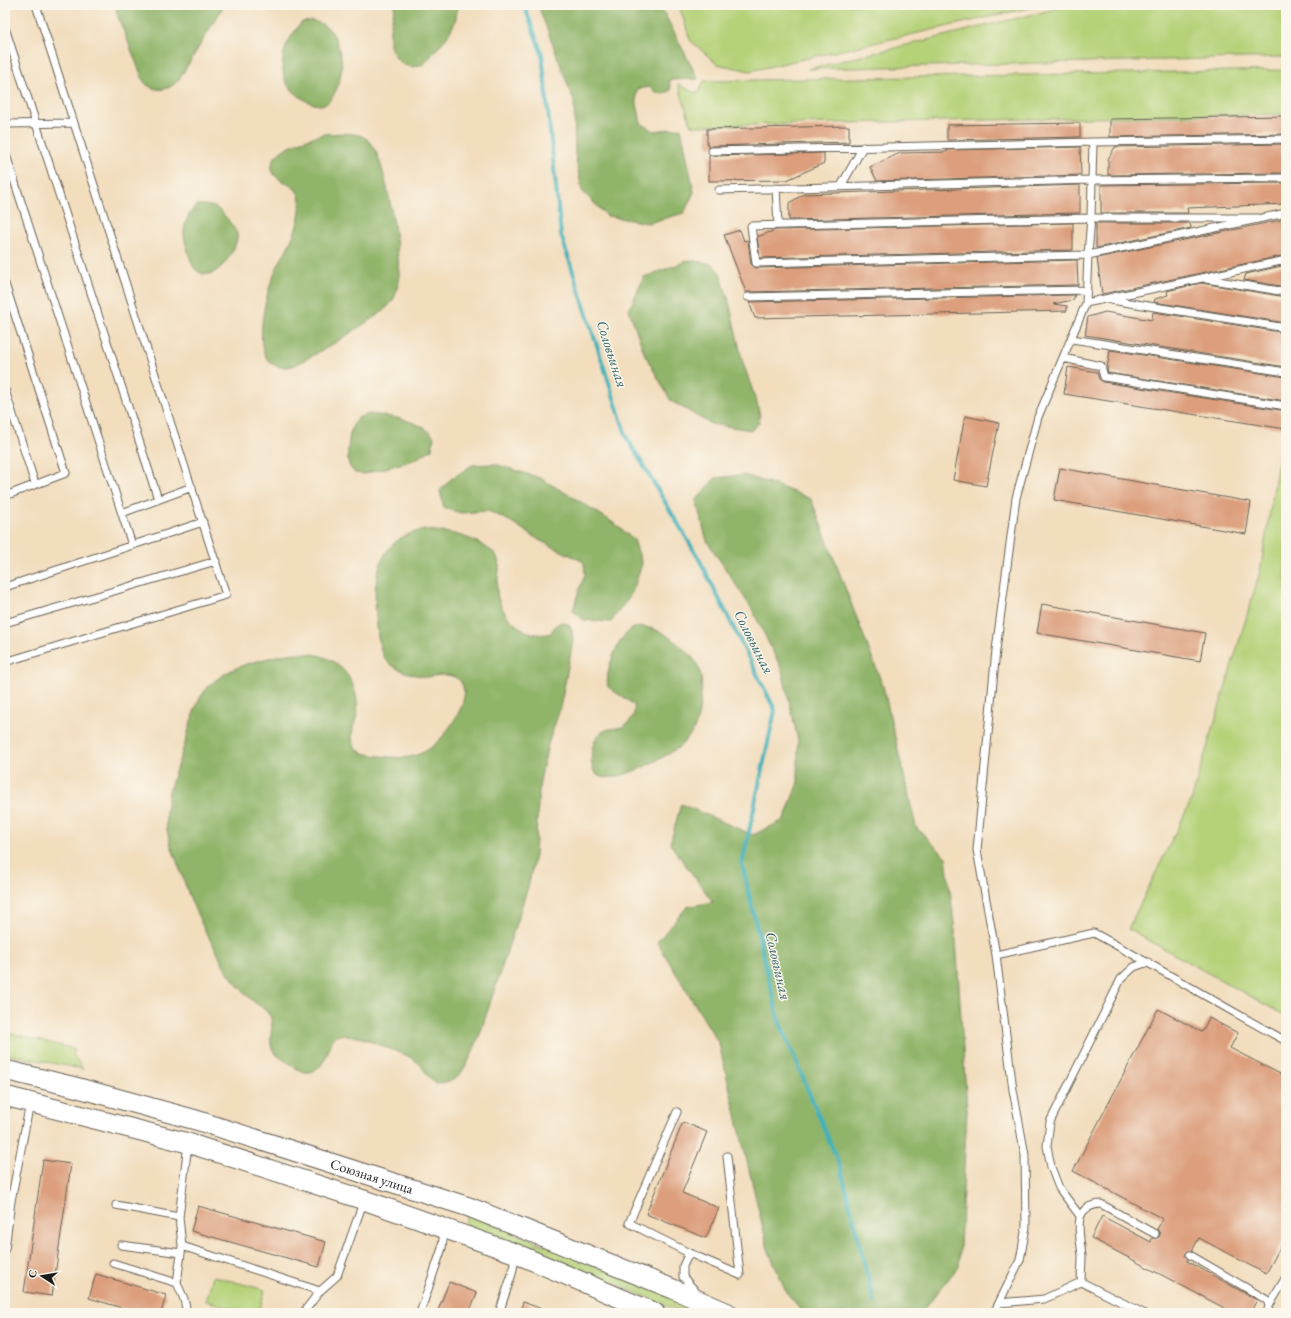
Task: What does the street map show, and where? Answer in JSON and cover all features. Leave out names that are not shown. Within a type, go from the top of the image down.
[{"type":"main road","name":"Союзная улица","points":[[5,1070],[196,1120],[469,1207],[728,1313]]},
{"type":"main road","name":"Союзная улица","points":[[5,1096],[188,1143],[364,1200],[516,1254],[655,1313]]},
{"type":"lane","points":[[5,662],[226,595],[36,5]]},
{"type":"lane","points":[[5,28],[158,499]]},
{"type":"lane","points":[[5,124],[74,123]]},
{"type":"lane","points":[[712,151],[1286,139]]},
{"type":"lane","points":[[994,1313],[1020,1260],[1026,1227],[1025,1155],[1013,1090],[996,955],[977,850],[996,650],[1016,498],[1038,417],[1086,303],[1091,218],[1093,142]]},
{"type":"lane","points":[[841,186],[863,147]]},
{"type":"lane","points":[[5,152],[132,545]]},
{"type":"lane","points":[[719,190],[1092,180],[1286,178]]},
{"type":"lane","points":[[776,188],[778,225]]},
{"type":"lane","points":[[1258,218],[1091,218],[751,226],[756,263],[1088,255],[1286,213]]},
{"type":"lane","points":[[1086,303],[1286,260]]},
{"type":"lane","points":[[1202,278],[1286,292]]},
{"type":"lane","points":[[5,284],[66,473],[5,496]]},
{"type":"lane","points":[[748,297],[1087,290]]},
{"type":"lane","points":[[1107,299],[1286,328]]},
{"type":"lane","points":[[1072,339],[1286,372]]},
{"type":"lane","points":[[1063,358],[1101,366],[1104,377],[1286,406]]},
{"type":"lane","points":[[5,390],[35,484]]},
{"type":"lane","points":[[122,513],[192,487]]},
{"type":"lane","points":[[5,587],[203,522]]},
{"type":"lane","points":[[5,623],[216,561]]},
{"type":"lane","points":[[996,955],[1094,933],[1286,1041]]},
{"type":"lane","points":[[1080,1216],[1059,1188],[1051,1167],[1048,1146],[1050,1122],[1121,979],[1134,966],[1148,962]]},
{"type":"lane","points":[[5,1249],[8,1201],[30,1102]]},
{"type":"lane","points":[[677,1112],[628,1223],[689,1254],[740,1275],[727,1156]]},
{"type":"lane","points":[[188,1143],[179,1217],[181,1249],[177,1283],[188,1313]]},
{"type":"lane","points":[[303,1313],[320,1291],[337,1276],[364,1200]]},
{"type":"lane","points":[[1081,1282],[1082,1257],[1078,1224],[1080,1216],[1086,1209],[1093,1205],[1101,1204],[1154,1234]]},
{"type":"lane","points":[[116,1205],[179,1217]]},
{"type":"lane","points":[[420,1313],[442,1248],[444,1228]]},
{"type":"lane","points":[[121,1245],[181,1249],[320,1291]]},
{"type":"lane","points":[[499,1313],[512,1274],[516,1254]]},
{"type":"lane","points":[[689,1254],[683,1266],[683,1277],[706,1304]]},
{"type":"lane","points":[[1190,1255],[1267,1300],[1268,1310]]},
{"type":"lane","points":[[113,1263],[177,1283]]},
{"type":"lane","points":[[1268,1310],[1286,1277]]},
{"type":"lane","points":[[999,1303],[1044,1299],[1081,1282]]},
{"type":"lane","points":[[1081,1282],[1143,1313]]},
{"type":"green space","points":[[116,5],[223,5],[180,78],[166,89],[158,89],[150,87],[144,82],[117,14]]},
{"type":"green space","points":[[395,5],[456,5],[458,7],[455,22],[447,37],[424,64],[413,67],[403,65],[395,57],[390,46],[390,29]]},
{"type":"green space","points":[[538,5],[660,5],[698,79],[669,80],[671,90],[664,94],[656,93],[650,87],[637,89],[636,99],[641,123],[653,131],[681,128],[694,192],[684,213],[648,223],[607,216],[582,191],[575,154],[574,101]]},
{"type":"green space","points":[[679,5],[1042,5],[750,71],[717,64],[690,40]]},
{"type":"green space","points":[[1071,5],[1286,5],[1286,57],[808,69]]},
{"type":"green space","points":[[302,22],[318,22],[327,27],[333,34],[342,62],[337,88],[329,101],[322,105],[310,102],[297,95],[285,80],[283,71],[285,49],[294,32]]},
{"type":"green space","points":[[1286,70],[1286,114],[696,126],[691,125],[678,84],[693,92],[699,92],[704,81]]},
{"type":"green space","points":[[348,133],[359,135],[369,141],[375,150],[386,183],[394,225],[399,274],[398,285],[394,298],[388,306],[378,315],[344,337],[295,365],[286,367],[273,365],[266,357],[262,344],[263,313],[274,274],[296,229],[300,204],[298,193],[295,189],[276,177],[273,173],[273,161],[281,151],[288,147],[323,134]]},
{"type":"green space","points":[[198,205],[206,205],[217,208],[229,221],[237,234],[237,239],[232,252],[224,264],[219,269],[209,274],[201,273],[193,267],[184,237],[185,225],[188,217],[192,210]]},
{"type":"green space","points":[[690,260],[712,264],[720,273],[728,298],[743,363],[760,415],[759,423],[752,430],[711,424],[671,401],[645,355],[629,310],[644,277]]},
{"type":"green space","points":[[369,414],[404,420],[429,431],[434,437],[432,449],[414,460],[364,474],[355,473],[349,466],[348,461],[350,436],[355,421],[360,417]]},
{"type":"green space","points":[[1283,432],[1286,432],[1286,1016],[1128,929],[1191,801],[1260,572]]},
{"type":"green space","points":[[495,464],[540,478],[615,524],[634,540],[642,564],[632,593],[611,622],[584,620],[573,611],[585,574],[584,562],[539,540],[510,521],[488,511],[461,513],[444,508],[440,491],[451,479],[472,465]]},
{"type":"green space","points":[[743,475],[773,484],[811,499],[883,686],[916,827],[946,857],[956,940],[967,1110],[959,1266],[921,1313],[804,1313],[786,1292],[768,1249],[719,1044],[657,942],[687,907],[713,902],[670,844],[681,804],[753,835],[784,820],[798,782],[798,740],[782,670],[752,609],[707,541],[696,501],[715,478]]},
{"type":"green space","points":[[426,530],[450,533],[465,537],[473,540],[495,554],[499,564],[497,592],[499,601],[509,618],[524,630],[542,635],[551,633],[555,626],[561,622],[568,624],[572,629],[573,641],[560,709],[548,744],[540,781],[535,855],[528,887],[479,1037],[468,1062],[459,1076],[449,1082],[436,1083],[428,1076],[420,1064],[410,1057],[362,1038],[343,1034],[334,1037],[323,1063],[319,1067],[310,1072],[304,1072],[280,1058],[274,1052],[271,1045],[272,1021],[270,1017],[267,1012],[254,1002],[234,980],[224,966],[202,926],[168,835],[166,812],[169,791],[194,713],[200,698],[205,691],[211,684],[226,673],[252,662],[279,656],[305,653],[322,656],[340,666],[352,683],[355,692],[357,714],[352,738],[359,751],[366,754],[388,757],[409,757],[428,749],[447,732],[460,710],[464,697],[463,685],[460,681],[450,675],[426,677],[409,673],[393,666],[385,659],[383,655],[378,634],[375,595],[380,565],[386,552],[396,542],[409,534]]},
{"type":"green space","points":[[644,627],[662,632],[671,638],[690,655],[697,664],[701,674],[702,686],[700,709],[697,720],[694,730],[684,743],[672,752],[653,763],[629,773],[609,778],[601,777],[595,773],[591,759],[594,742],[604,731],[608,729],[620,728],[625,725],[630,721],[634,712],[634,705],[608,687],[608,672],[614,654],[623,638],[634,628]]},
{"type":"green space","points":[[5,1032],[75,1049],[73,1055],[83,1069],[5,1054]]},
{"type":"green space","points":[[468,1214],[712,1313],[684,1313],[559,1260],[465,1224]]},
{"type":"green space","points":[[213,1276],[265,1290],[259,1313],[249,1313],[206,1301]]},
{"type":"building","points":[[1286,116],[1286,134],[1110,137],[1110,119]]},
{"type":"building","points":[[1080,123],[1080,137],[947,140],[947,125]]},
{"type":"building","points":[[849,126],[849,142],[712,146],[709,148],[707,145],[707,129]]},
{"type":"building","points":[[1286,144],[1286,173],[1108,175],[1108,159],[1115,147]]},
{"type":"building","points":[[1080,147],[1081,175],[877,181],[870,167],[900,153],[947,152],[947,150]]},
{"type":"building","points":[[824,153],[824,163],[787,180],[709,181],[709,155]]},
{"type":"building","points":[[1286,183],[1286,204],[1187,208],[1188,213],[1101,213],[1101,185]]},
{"type":"building","points":[[1080,185],[1080,213],[789,220],[789,203],[804,194]]},
{"type":"building","points":[[1286,219],[1286,255],[1102,294],[1097,258]]},
{"type":"building","points":[[1073,223],[1073,250],[760,258],[757,237],[775,230]]},
{"type":"building","points":[[1096,223],[1190,223],[1191,228],[1096,248]]},
{"type":"building","points":[[740,230],[744,241],[748,240],[751,264],[756,268],[1077,260],[1078,285],[746,292],[724,235]]},
{"type":"building","points":[[1286,265],[1286,287],[1244,280],[1246,274]]},
{"type":"building","points":[[1201,283],[1286,297],[1286,323],[1154,302],[1155,299],[1168,295],[1167,291]]},
{"type":"building","points":[[1075,295],[1073,300],[1053,304],[1067,306],[1067,311],[755,318],[749,302]]},
{"type":"building","points":[[1105,312],[1152,320],[1153,312],[1286,333],[1286,367],[1085,335],[1088,317]]},
{"type":"building","points":[[1110,350],[1286,377],[1286,401],[1108,373],[1107,369]]},
{"type":"building","points":[[1068,367],[1097,372],[1099,379],[1103,382],[1286,411],[1286,429],[1064,394]]},
{"type":"building","points":[[965,416],[999,423],[986,486],[953,480]]},
{"type":"building","points":[[1060,468],[1251,502],[1246,534],[1054,500]]},
{"type":"building","points":[[1042,604],[1205,633],[1200,661],[1037,633]]},
{"type":"building","points":[[1158,1009],[1202,1032],[1209,1018],[1238,1033],[1230,1048],[1286,1077],[1286,1236],[1266,1274],[1199,1238],[1192,1251],[1188,1251],[1185,1255],[1188,1259],[1187,1261],[1257,1300],[1250,1313],[1234,1313],[1091,1238],[1102,1216],[1151,1242],[1152,1238],[1157,1238],[1160,1236],[1157,1229],[1163,1219],[1073,1171]]},
{"type":"building","points":[[683,1122],[707,1132],[682,1193],[719,1208],[706,1238],[646,1214]]},
{"type":"building","points":[[43,1160],[71,1164],[52,1296],[24,1292]]},
{"type":"building","points":[[198,1206],[326,1242],[319,1267],[191,1231]]},
{"type":"building","points":[[96,1274],[166,1295],[161,1313],[139,1313],[89,1298]]},
{"type":"building","points":[[449,1282],[477,1293],[469,1313],[437,1313]]},
{"type":"building","points":[[523,1302],[550,1312],[550,1313],[519,1313]]},
{"type":"waterway","name":"Соловьиная","points":[[524,5],[542,54],[561,235],[627,438],[699,559],[775,710],[742,864],[778,1018],[841,1169],[874,1303]]}]
